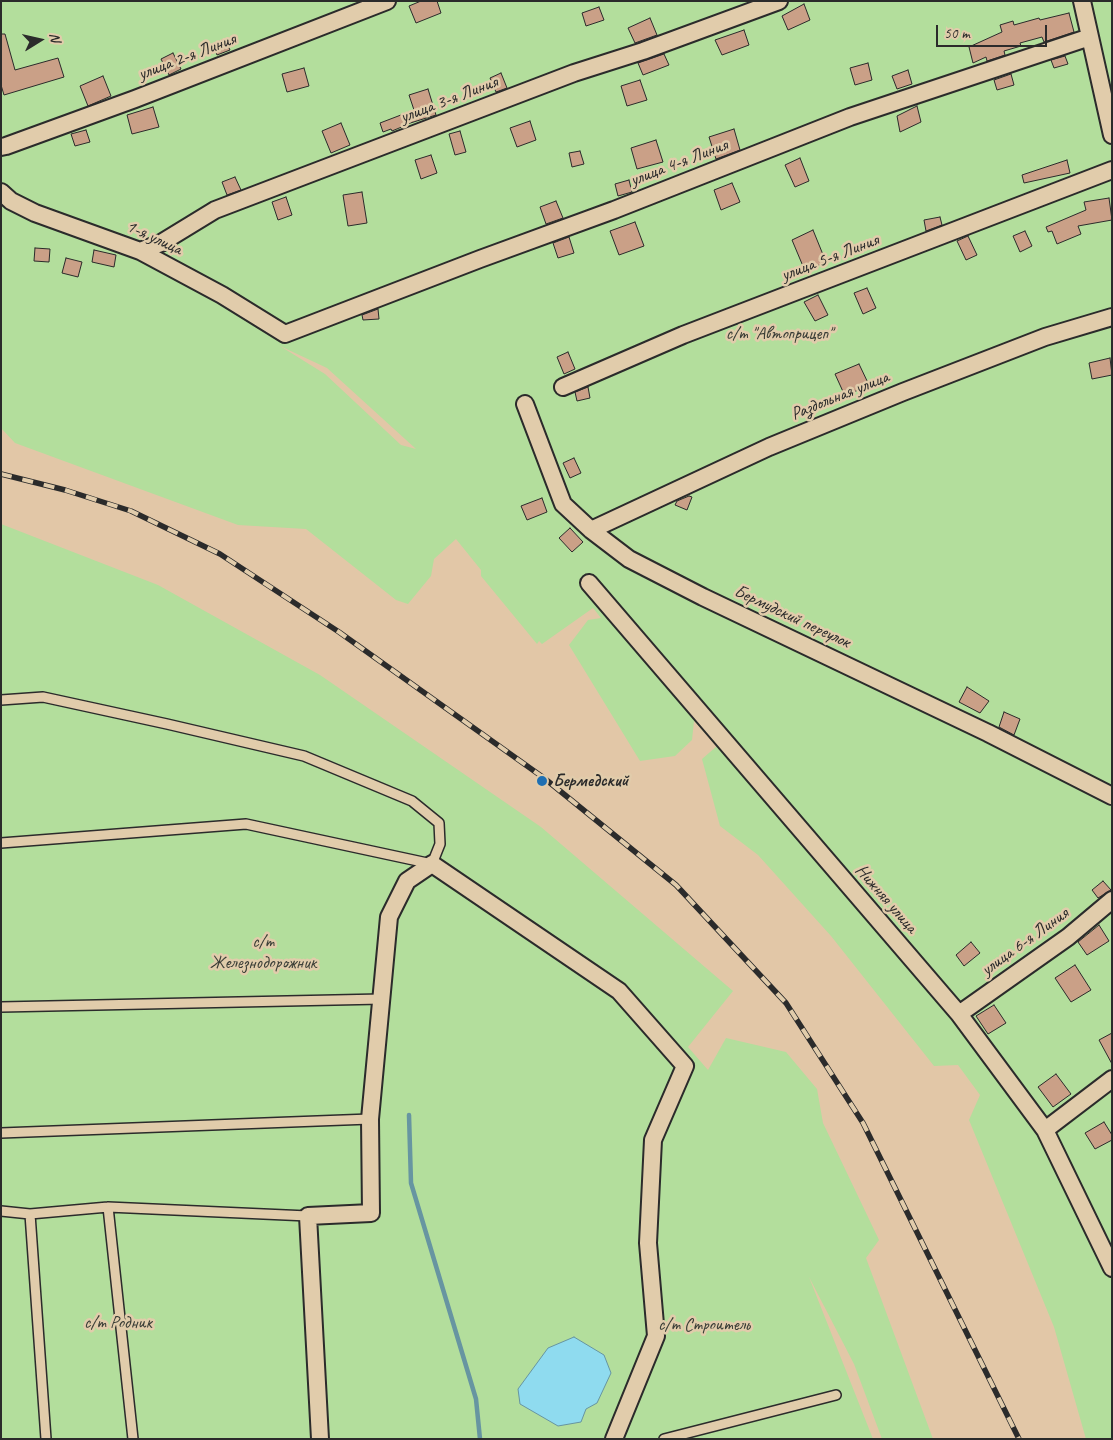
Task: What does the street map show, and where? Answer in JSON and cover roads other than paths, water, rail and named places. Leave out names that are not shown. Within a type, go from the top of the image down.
[{"type":"street","name":"улица 2-я Линия","points":[[1,147],[135,99],[387,1]]},
{"type":"street","name":"улица 3-я Линия","points":[[140,250],[161,243],[215,210],[574,73],[652,48],[779,1]]},
{"type":"street","points":[[1082,1],[1112,135]]},
{"type":"street","name":"улица 4-я Линия","points":[[285,334],[614,210],[850,117],[1090,37]]},
{"type":"street","name":"улица 5-я Линия","points":[[563,387],[683,336],[1112,170]]},
{"type":"street","name":"1-я улица","points":[[1,192],[10,201],[35,213],[140,250],[222,295],[285,334]]},
{"type":"street","name":"Раздольная улица","points":[[591,530],[768,447],[1046,337],[1112,317]]},
{"type":"street","name":"Бермудский переулок","points":[[525,404],[563,504],[591,530],[629,559],[988,733],[1112,796]]},
{"type":"street","name":"Нижняя улица","points":[[589,583],[959,1014],[1045,1130],[1108,1250],[1112,1268]]},
{"type":"street","points":[[320,1439],[308,1216],[371,1214],[370,1119],[390,917],[407,881],[432,864],[619,992],[685,1066],[653,1140],[648,1242],[656,1336],[614,1439]]},
{"type":"street","name":"улица 6-я Линия","points":[[959,1014],[1068,937],[1112,900]]},
{"type":"street","points":[[1045,1130],[1112,1078]]},
{"type":"lane","points":[[1,700],[43,697],[304,756],[412,801],[439,823],[440,844],[432,864],[246,824],[1,843]]},
{"type":"lane","points":[[1,1008],[382,999]]},
{"type":"lane","points":[[1,1133],[370,1119]]},
{"type":"lane","points":[[1,1211],[30,1214],[108,1207],[308,1216]]},
{"type":"lane","points":[[108,1207],[133,1439]]},
{"type":"lane","points":[[30,1214],[46,1439]]},
{"type":"lane","points":[[664,1439],[836,1395]]},
{"type":"water","points":[[574,1337],[604,1355],[611,1373],[597,1403],[586,1409],[581,1422],[558,1426],[520,1404],[518,1389],[548,1348]]},
{"type":"waterway","points":[[409,1115],[411,1183],[476,1399],[480,1439]]},
{"type":"railway","points":[[1,474],[65,490],[131,511],[220,554],[339,632],[544,778],[676,885],[786,1003],[863,1123],[1019,1439]]},
{"type":"place","name":"Бермедский","points":[[542,781]]},
{"type":"park label","name":"с/т \"Автоприцеп\"","points":[[779,334]]},
{"type":"park label","name":"с/т Железнодорожник","points":[[263,952]]},
{"type":"park label","name":"с/т Родник","points":[[118,1323]]},
{"type":"park label","name":"с/т Строитель","points":[[704,1325]]}]
